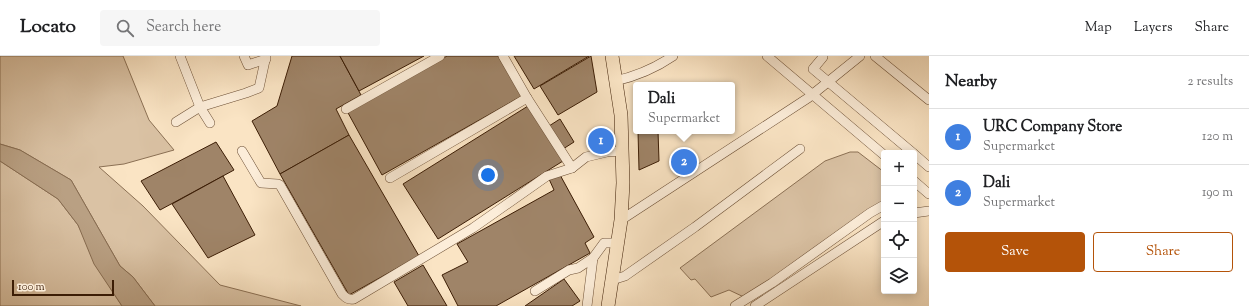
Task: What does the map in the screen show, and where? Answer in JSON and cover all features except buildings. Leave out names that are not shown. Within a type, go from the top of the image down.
[{"type":"highway","points":[[608,306],[621,220],[623,184],[621,115],[612,56]]},
{"type":"street","points":[[180,56],[200,107],[210,123]]},
{"type":"street","points":[[244,56],[248,65],[266,57]]},
{"type":"street","points":[[346,109],[440,56]]},
{"type":"street","points":[[503,56],[527,98],[572,168]]},
{"type":"street","points":[[655,56],[658,66]]},
{"type":"street","points":[[615,81],[634,76],[658,66],[673,56]]},
{"type":"street","points":[[767,56],[881,152]]},
{"type":"street","points":[[621,220],[812,94],[860,56]]},
{"type":"street","points":[[875,56],[929,100]]},
{"type":"street","points":[[176,122],[200,107],[259,88],[266,57]]},
{"type":"street","points":[[823,57],[812,69],[908,150]]},
{"type":"street","points":[[390,178],[527,98]]},
{"type":"street","points":[[612,280],[625,276],[695,227],[800,149]]},
{"type":"street","points":[[242,151],[261,183],[280,185],[342,294],[350,300],[473,228],[547,176],[572,168],[586,157],[607,152],[623,151]]},
{"type":"street","points":[[917,157],[929,167]]},
{"type":"street","points":[[917,184],[929,194]]},
{"type":"street","points":[[735,306],[772,283],[881,207]]},
{"type":"street","points":[[917,212],[929,210]]},
{"type":"street","points":[[755,306],[882,222]]},
{"type":"street","points":[[535,291],[569,270],[578,268],[593,258],[604,243],[618,244]]},
{"type":"street","points":[[587,306],[593,258]]},
{"type":"shaded area","points":[[0,56],[123,56],[149,120],[174,150],[124,164],[99,167],[143,206],[220,285],[301,306],[155,306],[133,277],[120,266],[71,180],[20,150],[0,144]]},
{"type":"shaded area","points":[[0,144],[20,150],[71,180],[120,266],[133,277],[155,306],[122,306],[94,264],[78,225],[58,199],[0,161]]},
{"type":"shaded area","points":[[850,152],[858,152],[881,170],[881,204],[746,298],[729,290],[711,297],[695,279],[691,280],[680,268],[825,161]]},
{"type":"shaded area","points":[[0,161],[58,199],[78,225],[112,291],[122,306],[0,306]]},
{"type":"place","name":"URC Company Store","points":[[601,141]]},
{"type":"place","name":"Dali","points":[[684,162]]}]
